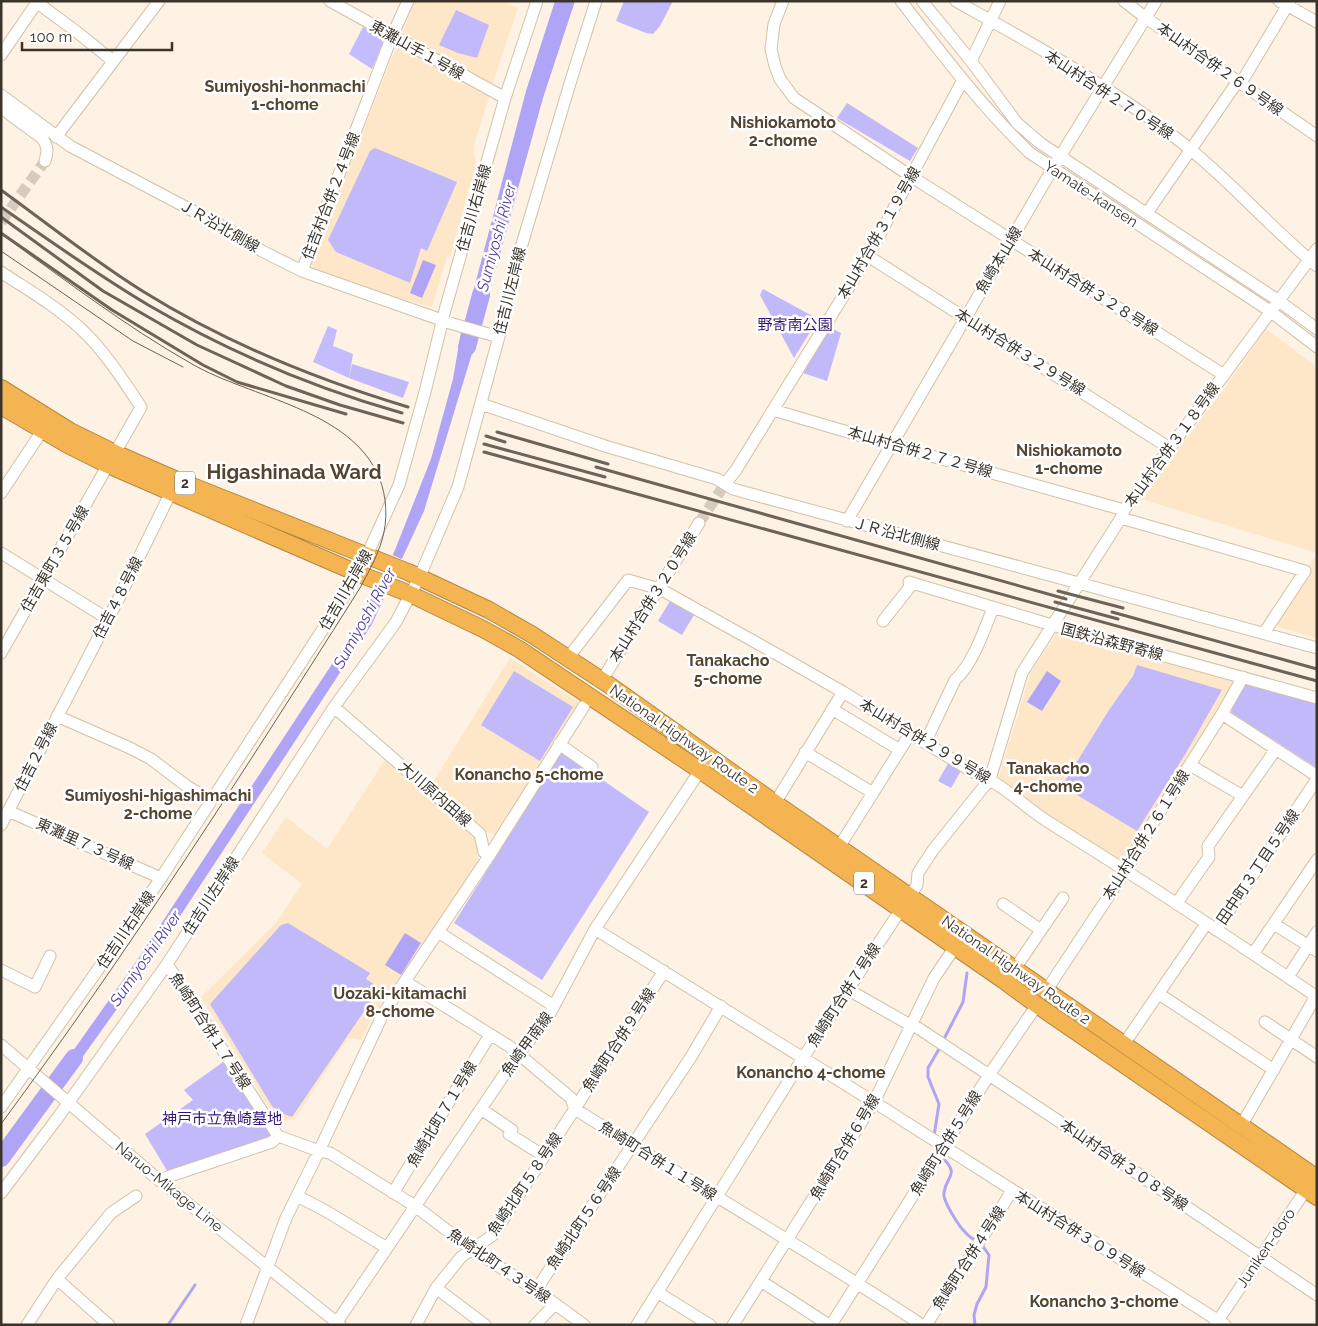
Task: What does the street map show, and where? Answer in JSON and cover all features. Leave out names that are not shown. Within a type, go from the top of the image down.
[{"type":"highway","name":"National Highway Route 2","points":[[1,388],[112,459]]},
{"type":"highway","name":"National Highway Route 2","points":[[1,406],[42,431],[175,486],[363,575],[405,591],[483,629],[519,649],[705,764],[775,803],[839,847],[955,947],[1124,1044],[1167,1084],[1241,1126],[1314,1182]]},
{"type":"highway","name":"National Highway Route 2","points":[[175,486],[373,558],[414,575],[489,610],[531,634],[612,687],[705,764],[905,902],[1014,970],[1042,998],[1314,1182]]},
{"type":"street","points":[[56,137],[159,1]]},
{"type":"street","name":"東灘山手１号線","points":[[330,1],[505,98]]},
{"type":"street","name":"住吉村合併２４号線","points":[[302,271],[392,36],[408,1]]},
{"type":"street","name":"住吉川右岸線","points":[[1,1106],[29,1069],[161,878],[347,592],[363,575],[373,558],[399,484],[425,392],[448,321],[505,98],[537,1]]},
{"type":"street","name":"住吉川左岸線","points":[[1,1193],[167,964],[334,707],[396,622],[405,591],[458,487],[499,337],[514,271],[596,1]]},
{"type":"street","name":"本山村合併３２８号線","points":[[782,1],[774,24],[771,49],[780,79],[794,98],[1011,241],[1224,375]]},
{"type":"street","name":"Yamate-kansen","points":[[901,1],[963,80],[1004,128],[1030,153],[1270,311],[1317,347]]},
{"type":"street","name":"Yamate-kansen","points":[[922,1],[971,61],[1017,123],[1040,143],[1147,213],[1317,329]]},
{"type":"street","name":"本山村合併２７０号線","points":[[956,1],[1141,112],[1192,150],[1313,263]]},
{"type":"street","points":[[971,61],[1000,1]]},
{"type":"street","name":"本山村合併２６９号線","points":[[1124,1],[1317,136]]},
{"type":"street","name":"魚崎本山線","points":[[847,521],[1053,168],[1156,1]]},
{"type":"street","points":[[1,56],[37,2],[113,61]]},
{"type":"street","points":[[1147,213],[1240,82],[1285,3],[1317,22]]},
{"type":"street","name":"本山村合併３１９号線","points":[[725,484],[736,470],[868,256],[963,80]]},
{"type":"street","name":"ＪＲ沿北側線","points":[[1,95],[70,146],[233,232],[262,251],[302,271],[499,337]]},
{"type":"street","points":[[1,108],[42,138],[48,152],[45,161]]},
{"type":"street","name":"本山村合併３１８号線","points":[[990,780],[1022,673],[1123,514],[1270,311],[1313,263],[1317,249]]},
{"type":"street","name":"本山村合併３２９号線","points":[[868,256],[1171,449]]},
{"type":"street","name":"住吉東町３５号線","points":[[1,272],[50,304],[80,329],[118,373],[141,407],[1,653]]},
{"type":"street","name":"ＪＲ沿北側線","points":[[480,404],[605,446],[717,478],[733,489],[1317,648]]},
{"type":"street","name":"本山村合併２７２号線","points":[[773,410],[1123,514],[1305,571],[1264,633]]},
{"type":"street","points":[[3,486],[42,431]]},
{"type":"street","name":"住吉４８号線","points":[[57,716],[175,486]]},
{"type":"street","name":"本山村合併３２０号線","points":[[607,672],[660,589],[699,522]]},
{"type":"street","points":[[1,553],[108,619]]},
{"type":"street","name":"本山村合併２９９号線","points":[[568,658],[628,580],[660,589],[843,692],[978,775],[990,780],[1045,821],[1126,870],[1316,996]]},
{"type":"street","name":"国鉄沿森野寄線","points":[[883,621],[911,582],[1052,625],[1317,698]]},
{"type":"street","points":[[925,743],[955,680],[962,674],[979,643],[993,608]]},
{"type":"street","name":"本山村合併２６１号線","points":[[1042,998],[1126,870],[1151,826],[1244,677]]},
{"type":"street","points":[[775,803],[843,692]]},
{"type":"street","points":[[246,1325],[286,1218],[384,1014],[489,856],[584,706]]},
{"type":"street","name":"大川原内田線","points":[[334,707],[480,834],[484,852],[489,856]]},
{"type":"street","points":[[832,709],[900,750]]},
{"type":"street","points":[[1222,714],[1317,777]]},
{"type":"street","points":[[57,716],[130,748],[150,759],[188,787],[212,800]]},
{"type":"street","name":"住吉２号線","points":[[1,825],[57,716]]},
{"type":"street","points":[[839,847],[910,734]]},
{"type":"street","points":[[559,744],[592,767]]},
{"type":"street","points":[[1176,904],[1209,857],[1208,846],[1276,749]]},
{"type":"street","points":[[805,752],[873,793]]},
{"type":"street","name":"魚崎甲南線","points":[[337,1324],[518,1054],[547,1019],[595,929],[705,764]]},
{"type":"street","points":[[1190,765],[1243,796]]},
{"type":"street","name":"田中町３丁目５号線","points":[[1124,1044],[1159,994],[1211,927],[1317,777]]},
{"type":"street","name":"魚崎町合併７号線","points":[[636,1325],[847,989],[917,885],[918,872],[933,850],[990,780]]},
{"type":"street","name":"東灘里７３号線","points":[[8,811],[161,878]]},
{"type":"street","points":[[1253,954],[1317,860]]},
{"type":"street","points":[[1014,970],[1063,898]]},
{"type":"street","points":[[1003,904],[1041,930]]},
{"type":"street","points":[[1274,924],[1312,948]]},
{"type":"street","points":[[595,929],[721,1006],[943,1147]]},
{"type":"street","points":[[438,932],[554,1006]]},
{"type":"street","points":[[1288,977],[1312,948],[1317,932]]},
{"type":"street","name":"魚崎町合併６号線","points":[[733,1325],[874,1102],[934,978],[955,947]]},
{"type":"street","points":[[1,970],[35,987],[50,956]]},
{"type":"street","name":"魚崎町合併１７号線","points":[[167,964],[278,1136]]},
{"type":"street","name":"魚崎町合併９号線","points":[[575,1109],[664,971]]},
{"type":"street","name":"魚崎町合併１１号線","points":[[406,982],[518,1054],[570,1098],[575,1109],[858,1283],[922,1325]]},
{"type":"street","name":"本山村合併３０８号線","points":[[847,989],[915,1026],[1317,1295]]},
{"type":"street","points":[[1159,994],[1274,1070]]},
{"type":"street","points":[[1241,1126],[1316,996]]},
{"type":"street","name":"魚崎町合併５号線","points":[[830,1325],[989,1075],[1042,998]]},
{"type":"street","name":"魚崎北町５６号線","points":[[536,1290],[691,1057],[721,1006]]},
{"type":"street","points":[[1265,1022],[1317,1057]]},
{"type":"street","name":"魚崎北町７１号線","points":[[393,1193],[490,1035]]},
{"type":"street","name":"Naruo-Mikage Line","points":[[1,1045],[160,1181],[337,1324]]},
{"type":"street","points":[[481,1109],[512,1130],[509,1134],[544,1156]]},
{"type":"street","name":"魚崎北町５８号線","points":[[416,1325],[436,1288],[461,1257],[474,1250],[493,1235],[575,1109]]},
{"type":"street","points":[[160,1181],[272,1142],[278,1136],[319,1151]]},
{"type":"street","name":"本山村合併３０９号線","points":[[943,1147],[1219,1323]]},
{"type":"street","name":"魚崎北町４３号線","points":[[319,1151],[330,1154],[415,1206],[474,1250],[536,1290],[584,1325]]},
{"type":"street","name":"Juniken-doro","points":[[1219,1323],[1259,1257],[1314,1182]]},
{"type":"street","name":"魚崎町合併４号線","points":[[926,1325],[1012,1191]]},
{"type":"street","points":[[27,1325],[57,1279],[110,1213],[136,1196]]},
{"type":"street","points":[[297,1196],[340,1219],[387,1248]]},
{"type":"street","points":[[57,1279],[109,1325]]},
{"type":"street","points":[[761,1281],[830,1325]]},
{"type":"street","points":[[436,1288],[485,1325]]},
{"type":"street","points":[[657,1292],[710,1325]]},
{"type":"street","points":[[535,1325],[555,1304]]},
{"type":"shaded area","points":[[415,1],[503,1],[518,8],[492,85],[405,36],[403,31]]},
{"type":"shaded area","points":[[363,27],[380,36],[383,43],[372,69],[349,54]]},
{"type":"shaded area","points":[[401,47],[490,94],[473,148],[476,164],[450,257],[447,257],[432,307],[384,294],[316,271],[311,263],[395,50]]},
{"type":"shaded area","points":[[328,326],[337,330],[333,346],[353,354],[349,378],[313,362]]},
{"type":"shaded area","points":[[1266,329],[1317,367],[1317,553],[1141,499],[1232,378]]},
{"type":"shaded area","points":[[1317,555],[1317,638],[1279,627],[1276,623],[1311,570],[1306,568]]},
{"type":"shaded area","points":[[1064,631],[1235,680],[1235,685],[1126,858],[1117,861],[1047,817],[998,779],[1031,672],[1056,634]]},
{"type":"shaded area","points":[[510,658],[581,704],[497,835],[485,831],[432,784]]},
{"type":"shaded area","points":[[387,757],[477,837],[478,865],[400,980],[376,1010],[361,1040],[348,1038],[295,1119],[285,1121],[270,1109],[201,997],[276,923],[302,884],[262,853],[286,817],[327,849]]},
{"type":"green space","points":[[624,1],[673,1],[660,26],[653,34],[616,21]]},
{"type":"green space","points":[[456,10],[489,25],[477,58],[439,45]]},
{"type":"green space","points":[[847,103],[918,148],[910,161],[837,118]]},
{"type":"green space","points":[[375,148],[457,182],[427,251],[421,248],[410,283],[336,252],[328,240],[370,151]]},
{"type":"green space","name":"野寄南公園","points":[[763,289],[818,319],[794,358],[760,295]]},
{"type":"green space","points":[[829,327],[841,333],[827,381],[800,372]]},
{"type":"green space","points":[[352,364],[409,382],[403,398],[349,378]]},
{"type":"green space","points":[[670,601],[694,615],[682,635],[658,621]]},
{"type":"green space","points":[[1137,665],[1222,690],[1186,753],[1137,831],[1062,786],[1109,710],[1133,676]]},
{"type":"green space","points":[[514,671],[573,707],[540,761],[481,725]]},
{"type":"green space","points":[[1251,684],[1317,703],[1317,768],[1232,713],[1230,708],[1245,686]]},
{"type":"green space","points":[[562,752],[649,812],[542,980],[454,923]]},
{"type":"green space","points":[[949,762],[962,769],[951,788],[938,781]]},
{"type":"green space","points":[[288,923],[370,973],[366,979],[380,988],[292,1117],[278,1112],[272,1106],[210,1004],[281,925]]},
{"type":"green space","name":"神戸市立魚崎墓地","points":[[226,1060],[272,1134],[269,1141],[169,1174],[145,1134],[193,1100],[184,1090]]},
{"type":"water","points":[[555,1],[575,1],[543,98],[482,319],[467,315],[526,91]]},
{"type":"water","points":[[423,260],[436,265],[422,298],[410,293]]},
{"type":"water","points":[[461,332],[477,337],[424,511],[372,624],[144,971],[64,1083],[63,1079],[56,1075],[138,959],[359,623],[395,550],[431,459],[453,379]]},
{"type":"water","points":[[1047,671],[1061,681],[1042,711],[1027,702]]},
{"type":"water","points":[[405,933],[421,943],[401,975],[385,965]]},
{"type":"water","points":[[39,1097],[42,1102],[48,1104],[1,1166],[1,1148]]},
{"type":"pier","points":[[390,554],[404,560],[388,598],[372,592]]},
{"type":"waterway","name":"Sumiyoshi River","points":[[467,347],[481,295]]},
{"type":"waterway","points":[[945,1037],[963,1002],[967,973]]},
{"type":"waterway","points":[[934,1136],[939,1104],[928,1077],[928,1068],[939,1049]]},
{"type":"waterway","name":"Sumiyoshi River","points":[[1,1158],[74,1058]]},
{"type":"waterway","points":[[943,1158],[951,1169],[944,1197],[960,1226],[975,1240]]},
{"type":"waterway","points":[[975,1325],[974,1315],[977,1304],[986,1287],[989,1255],[982,1245]]},
{"type":"waterway","points":[[168,1325],[195,1285]]},
{"type":"tunnel","points":[[1,222],[45,161]]},
{"type":"tunnel","points":[[699,523],[725,484]]},
{"type":"tram line","points":[[1,234],[119,318],[192,364],[216,376],[297,408],[323,420],[346,435],[365,454],[379,477],[384,492],[386,517],[378,553],[360,588],[317,656],[141,926],[1,1124]]},
{"type":"tram line","points":[[1,251],[133,341],[183,367]]},
{"type":"railway","points":[[1,190],[125,280],[207,328],[305,372],[408,407]]},
{"type":"railway","points":[[1,207],[131,295],[210,339],[304,380],[402,413]]},
{"type":"railway","points":[[1,217],[103,291],[197,345],[286,386],[340,405],[403,423]]},
{"type":"railway","points":[[1,233],[112,310],[203,365],[237,382],[346,414]]},
{"type":"railway","points":[[497,432],[608,464]]},
{"type":"railway","points":[[486,436],[505,442]]},
{"type":"railway","points":[[484,444],[605,477]]},
{"type":"railway","points":[[484,452],[1317,681]]},
{"type":"railway","points":[[596,467],[1066,599]]},
{"type":"railway","points":[[1058,591],[1123,608]]},
{"type":"railway","points":[[1055,602],[1118,619]]},
{"type":"railway","points":[[1112,612],[1317,669]]},
{"type":"district","name":"Sumiyoshi-honmachi 1-chome","points":[[285,95]]},
{"type":"district","name":"Nishiokamoto 2-chome","points":[[783,131]]},
{"type":"district","name":"Nishiokamoto 1-chome","points":[[1069,459]]},
{"type":"district","name":"Higashinada Ward","points":[[294,472]]},
{"type":"district","name":"Tanakacho 5-chome","points":[[728,669]]},
{"type":"district","name":"Konancho 5-chome","points":[[529,774]]},
{"type":"district","name":"Tanakacho 4-chome","points":[[1048,777]]},
{"type":"district","name":"Sumiyoshi-higashimachi 2-chome","points":[[158,804]]},
{"type":"district","name":"Uozaki-kitamachi 8-chome","points":[[400,1002]]},
{"type":"district","name":"Konancho 4-chome","points":[[811,1072]]},
{"type":"district","name":"Konancho 3-chome","points":[[1104,1301]]}]
